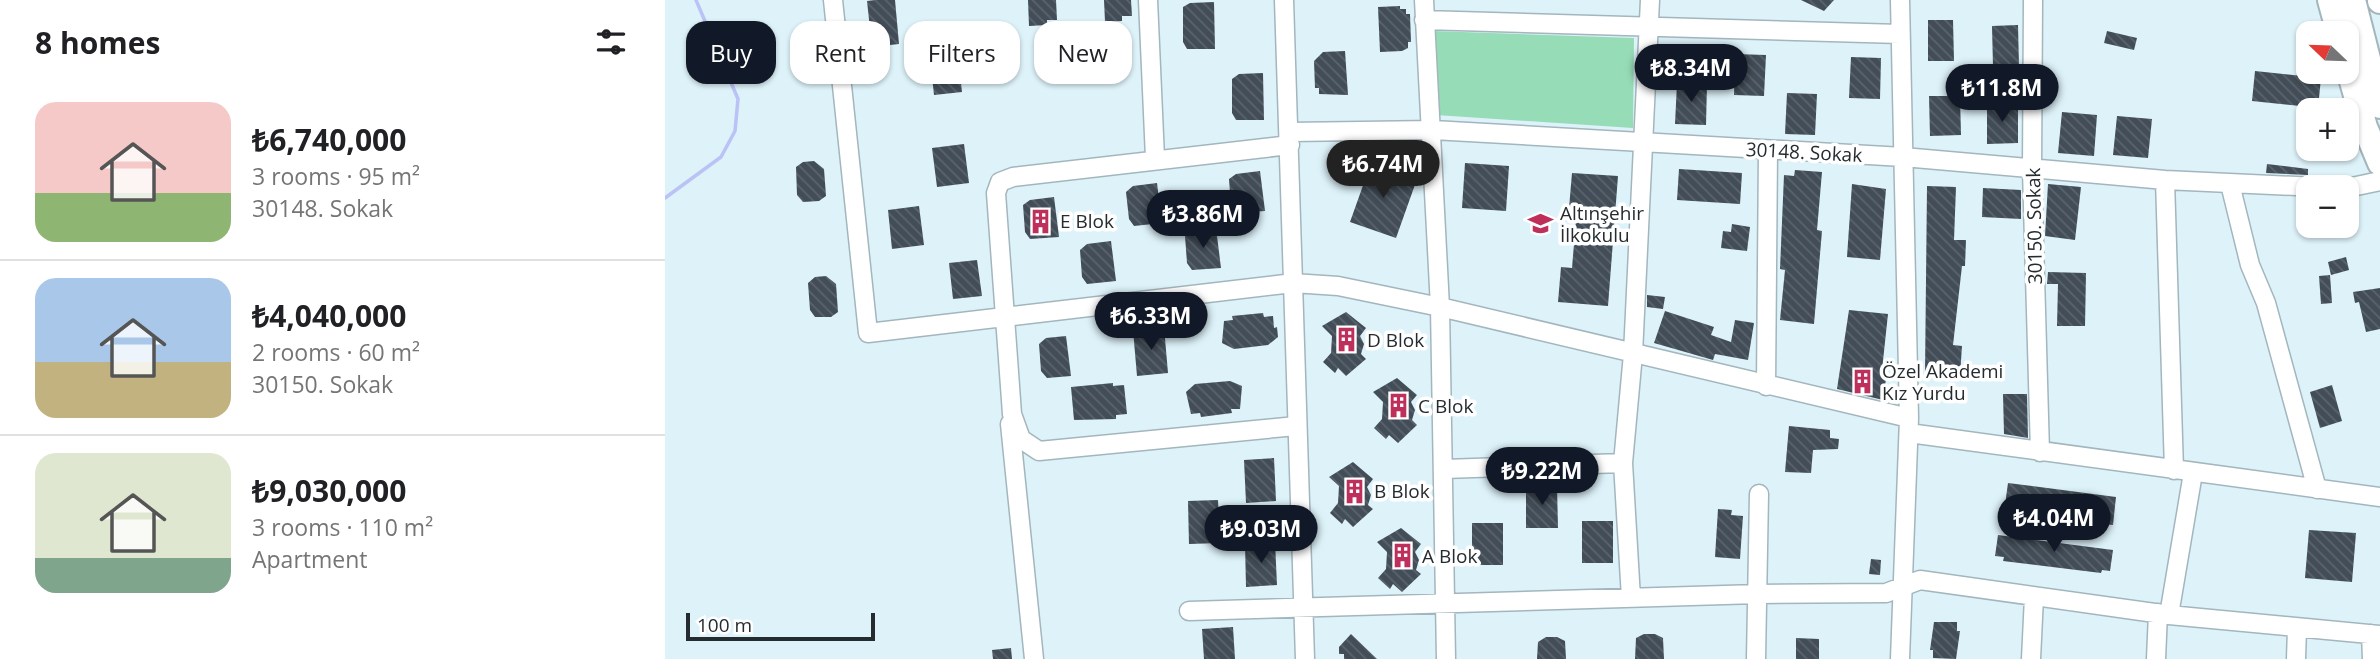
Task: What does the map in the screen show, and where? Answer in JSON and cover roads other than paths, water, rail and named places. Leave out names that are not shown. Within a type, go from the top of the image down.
[{"type":"highway","points":[[2330,0],[2336,21]]},
{"type":"highway","points":[[2353,0],[2380,106]]},
{"type":"highway","points":[[2353,84],[2365,127],[2380,163]]},
{"type":"street","points":[[833,0],[868,333],[1293,283],[1338,286],[1440,307],[1766,386],[1909,426],[2040,452],[2380,498]]},
{"type":"street","points":[[1148,0],[1154,158]]},
{"type":"street","points":[[1284,0],[1305,659]]},
{"type":"street","points":[[1424,0],[1433,130],[1440,307],[1446,659]]},
{"type":"street","points":[[1632,598],[1623,463],[1633,354],[1650,0]]},
{"type":"street","points":[[1900,0],[1909,426],[1900,659]]},
{"type":"street","name":"30150. Sokak","points":[[2033,0],[2032,170],[2040,452]]},
{"type":"street","points":[[1424,20],[1900,34]]},
{"type":"street","name":"30148. Sokak","points":[[1002,318],[996,193],[1000,182],[1013,177],[1290,139],[1433,130],[1903,157],[2165,180],[2172,178],[2230,184],[2296,186]]},
{"type":"street","points":[[1766,386],[1768,150]]},
{"type":"street","points":[[2165,180],[2174,470]]},
{"type":"street","points":[[2359,185],[2380,181]]},
{"type":"street","points":[[2230,184],[2250,265],[2266,303],[2317,489]]},
{"type":"street","points":[[1002,318],[1012,414],[1021,439],[1039,451],[1296,426]]},
{"type":"street","points":[[1012,414],[1010,426],[1034,659]]},
{"type":"street","points":[[1444,469],[1623,463]]},
{"type":"street","points":[[2156,659],[2193,473]]},
{"type":"street","points":[[1756,659],[1759,495]]},
{"type":"street","points":[[1189,611],[1758,594],[1886,593],[1920,580],[2163,614],[2376,635],[2372,659]]},
{"type":"street","points":[[2031,659],[2034,597]]},
{"type":"street","points":[[2297,628],[2297,659]]},
{"type":"waterway","points":[[665,198],[721,157],[735,131],[738,99],[696,0]]},
{"type":"place","name":"E Blok","points":[[1040,221]]},
{"type":"place","name":"Altınşehir İlkokulu","points":[[1540,224]]},
{"type":"place","name":"D Blok","points":[[1347,340]]},
{"type":"place","name":"Özel Akademi Kız Yurdu","points":[[1862,382]]},
{"type":"place","name":"C Blok","points":[[1398,406]]},
{"type":"place","name":"B Blok","points":[[1354,491]]},
{"type":"place","name":"A Blok","points":[[1402,556]]}]
